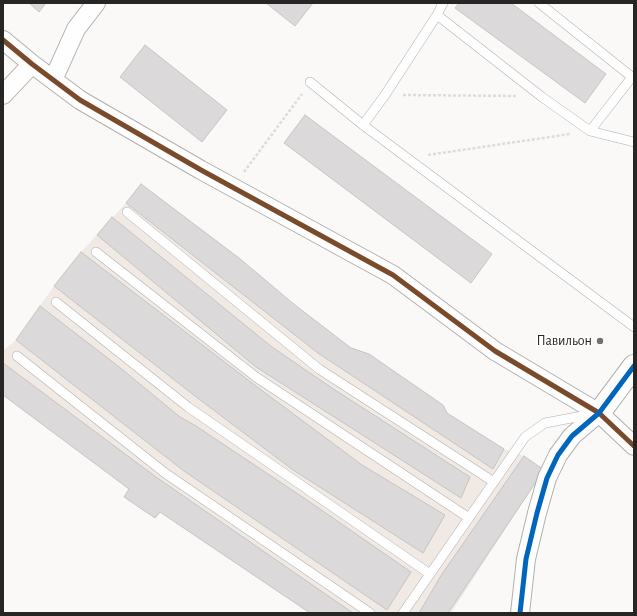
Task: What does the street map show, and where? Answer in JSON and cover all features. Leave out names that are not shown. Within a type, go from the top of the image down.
[{"type":"street","points":[[53,80],[76,29],[96,3]]},
{"type":"street","points":[[3,40],[80,100],[232,187],[393,276],[495,351],[599,413],[634,446]]},
{"type":"street","points":[[3,95],[32,64]]},
{"type":"street","points":[[520,613],[526,558],[536,513],[547,478],[558,455],[572,436],[599,413],[634,366]]},
{"type":"lane","points":[[363,125],[385,95],[437,15],[443,3]]},
{"type":"lane","points":[[539,3],[633,76],[590,131]]},
{"type":"lane","points":[[437,15],[542,97],[590,131],[634,142]]},
{"type":"lane","points":[[310,82],[363,125],[634,327]]},
{"type":"lane","points":[[127,212],[319,369],[494,482]]},
{"type":"lane","points":[[96,252],[256,377],[469,518]]},
{"type":"lane","points":[[56,302],[188,407],[430,574]]},
{"type":"lane","points":[[17,356],[165,473],[370,613]]},
{"type":"lane","points":[[403,613],[525,437],[545,423],[599,413]]},
{"type":"path","points":[[232,187],[310,82]]},
{"type":"path","points":[[385,95],[542,97]]},
{"type":"path","points":[[408,158],[590,131]]},
{"type":"shaded area","points":[[141,184],[239,258],[295,305],[351,348],[369,354],[443,405],[447,413],[504,449],[524,456],[544,470],[451,613],[310,613],[160,512],[155,518],[124,497],[129,489],[3,395],[3,351],[16,340],[54,286],[81,252],[126,203]]},
{"type":"building","points":[[29,3],[46,3],[39,12]]},
{"type":"building","points":[[266,3],[313,3],[295,26]]},
{"type":"building","points":[[459,3],[511,3],[606,74],[585,103],[455,8]]},
{"type":"building","points":[[145,45],[227,110],[202,142],[120,77]]},
{"type":"building","points":[[305,115],[492,254],[471,283],[284,143]]},
{"type":"building","points":[[141,184],[239,258],[295,305],[351,348],[369,354],[443,405],[447,413],[504,449],[493,469],[318,353],[126,203]]},
{"type":"building","points":[[112,217],[272,347],[332,388],[470,477],[461,498],[256,367],[97,235]]},
{"type":"building","points":[[81,252],[362,465],[445,515],[423,553],[293,470],[54,286]]},
{"type":"building","points":[[40,306],[118,366],[180,417],[196,426],[304,498],[411,572],[387,610],[184,471],[16,340]]},
{"type":"building","points":[[3,363],[156,477],[353,613],[310,613],[160,512],[155,518],[124,497],[129,489],[3,395]]},
{"type":"building","points":[[524,456],[544,470],[448,613],[419,613],[442,574]]},
{"type":"transit line","points":[[3,40],[80,100],[201,170],[393,275],[495,351],[599,413],[634,446]]},
{"type":"transit line","points":[[520,613],[526,559],[547,478],[558,455],[572,436],[599,413],[634,366]]},
{"type":"place","name":"Павильон","points":[[600,341]]}]
